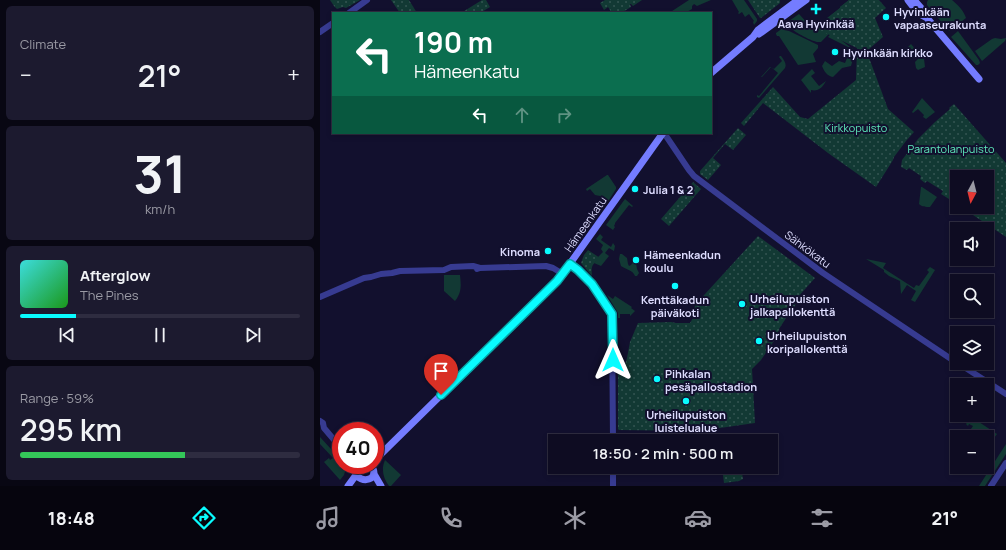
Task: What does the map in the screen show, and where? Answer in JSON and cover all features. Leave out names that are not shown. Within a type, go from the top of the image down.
[{"type":"main road","points":[[712,72],[753,37],[758,30],[794,3],[806,0]]},
{"type":"main road","points":[[914,2],[918,12],[927,18],[979,79]]},
{"type":"main road","name":"Hämeenkatu","points":[[384,450],[563,274],[663,134]]},
{"type":"main road","points":[[348,486],[354,474]]},
{"type":"main road","points":[[358,474],[360,480],[376,486]]},
{"type":"main road","points":[[353,486],[371,479],[372,474]]},
{"type":"main road","points":[[374,474],[381,486]]},
{"type":"street","points":[[350,12],[367,0]]},
{"type":"street","points":[[320,32],[332,24]]},
{"type":"street","name":"Sähkökatu","points":[[665,134],[694,176],[823,273],[950,358]]},
{"type":"street","points":[[570,264],[592,284],[612,314],[613,434]]},
{"type":"street","points":[[320,297],[364,278],[376,271],[392,269],[400,271],[452,271],[473,270],[480,268],[546,266],[563,274]]},
{"type":"street","name":"Sähkökatu","points":[[968,370],[1006,394]]},
{"type":"street","points":[[320,421],[323,423],[322,428],[332,439]]},
{"type":"street","points":[[991,486],[1006,463]]},
{"type":"street","points":[[613,474],[613,486]]},
{"type":"green space","points":[[330,0],[360,0],[346,8],[343,7],[337,9]]},
{"type":"green space","points":[[391,0],[409,0],[416,12],[399,12]]},
{"type":"green space","points":[[482,0],[486,0],[490,7],[482,12],[463,12]]},
{"type":"green space","points":[[605,0],[642,0],[633,6],[630,4],[631,7],[623,12],[611,12],[608,7],[604,10],[600,3]]},
{"type":"green space","points":[[689,0],[711,0],[697,6],[694,4],[692,9],[687,12],[671,12]]},
{"type":"green space","points":[[732,0],[744,0],[757,19],[754,25],[754,21],[749,14],[745,17],[742,12],[739,14],[738,13],[739,12]]},
{"type":"green space","points":[[748,0],[780,0],[780,3],[760,18]]},
{"type":"green space","points":[[849,0],[862,0],[821,42],[808,39],[791,28],[789,21],[799,14],[809,25],[816,23],[818,25]]},
{"type":"green space","name":"Kirkkopuisto","points":[[849,0],[879,0],[886,8],[875,18],[883,37],[869,49],[868,55],[888,109],[914,132],[894,157],[876,187],[828,153],[763,103],[744,126],[741,123],[773,87],[800,117],[808,119],[856,80],[857,48],[815,28]]},
{"type":"green space","points":[[928,0],[952,0],[964,13],[966,18],[949,31],[927,5]]},
{"type":"green space","points":[[783,28],[784,30],[818,45],[818,48],[813,54],[816,62],[798,65],[779,36],[776,34]]},
{"type":"green space","points":[[834,30],[842,41],[857,52],[851,66],[842,68],[833,77],[827,74],[822,66],[825,61],[832,66],[839,61],[845,63],[849,53],[854,50],[828,37]]},
{"type":"green space","points":[[958,31],[979,60],[980,63],[978,65],[976,65],[951,37]]},
{"type":"green space","points":[[995,38],[1006,38],[1005,41],[982,61],[975,51]]},
{"type":"green space","points":[[911,44],[924,59],[925,67],[918,70],[915,62],[919,58],[912,50],[907,54],[906,49]]},
{"type":"green space","points":[[780,56],[784,60],[786,66],[759,98],[757,95],[759,96],[778,73],[771,67],[774,69],[782,61],[779,57]]},
{"type":"green space","points":[[812,69],[815,73],[811,76],[819,86],[826,81],[820,88],[811,90],[811,93],[801,80]]},
{"type":"green space","points":[[922,98],[935,112],[926,119],[918,109],[913,113],[912,112]]},
{"type":"green space","name":"Parantolanpuisto","points":[[954,104],[1006,163],[1006,237],[994,229],[994,222],[984,222],[972,214],[994,214],[994,170],[950,170],[950,200],[941,194],[943,191],[927,181],[925,183],[920,179],[921,176],[909,168],[907,170],[901,167],[902,160],[918,139],[950,109],[949,108]]},
{"type":"green space","points":[[738,128],[746,135],[733,150],[725,144],[713,158],[721,165],[708,180],[700,174],[700,171]]},
{"type":"green space","points":[[607,175],[616,189],[607,203],[600,196],[595,195],[590,189],[587,191],[586,189]]},
{"type":"green space","points":[[693,182],[701,189],[669,226],[661,219]]},
{"type":"green space","points":[[921,187],[937,197],[930,207],[919,204]]},
{"type":"green space","points":[[625,199],[633,206],[632,207],[629,205],[615,223],[613,230],[606,225]]},
{"type":"green space","points":[[600,234],[603,237],[601,240],[611,247],[613,243],[615,246],[614,251],[609,248],[605,253],[609,256],[601,266],[594,263],[603,252],[601,249],[603,245],[596,239]]},
{"type":"green space","points":[[758,236],[815,278],[797,298],[795,306],[779,329],[780,332],[761,360],[752,369],[755,423],[699,431],[619,430],[618,374],[622,374],[630,342],[638,323],[690,323],[693,318],[695,305]]},
{"type":"green space","points":[[588,250],[600,258],[593,266],[592,276],[581,263]]},
{"type":"green space","points":[[620,254],[627,258],[629,266],[633,262],[636,263],[639,273],[637,276],[621,266],[619,259]]},
{"type":"green space","points":[[866,259],[886,263],[883,268],[914,288],[916,285],[919,286],[929,272],[927,270],[930,267],[935,270],[915,302],[911,300],[916,291],[907,285],[901,294],[900,281],[889,276],[884,272],[884,270]]},
{"type":"green space","points":[[444,275],[460,275],[460,291],[455,301],[444,291]]},
{"type":"green space","points":[[607,295],[613,299],[615,296],[632,307],[631,308],[635,311],[630,316],[630,314],[620,314],[620,318],[618,318],[618,313]]},
{"type":"green space","points":[[967,422],[979,422],[991,430],[970,430],[973,426],[969,424],[968,426],[966,424]]},
{"type":"green space","points":[[320,437],[332,450],[332,457],[320,444]]},
{"type":"green space","points":[[1006,444],[1006,454],[994,472],[994,463]]},
{"type":"green space","points":[[329,458],[330,460],[332,459],[332,471],[324,462]]},
{"type":"green space","points":[[385,460],[401,475],[391,486],[389,486],[384,477]]},
{"type":"green space","points":[[335,474],[344,474],[340,480]]},
{"type":"green space","points":[[723,474],[742,474],[743,479],[739,481],[724,483]]},
{"type":"green space","points":[[987,474],[993,474],[985,486],[979,486]]},
{"type":"place","name":"Aava Hyvinkää","points":[[816,9]]},
{"type":"place","name":"Hyvinkään vapaaseurakunta","points":[[886,17]]},
{"type":"place","name":"Hyvinkään kirkko","points":[[835,52]]},
{"type":"place","name":"Julia 1 & 2","points":[[635,189]]},
{"type":"place","name":"Kinoma","points":[[548,251]]},
{"type":"place","name":"Hämeenkadun koulu","points":[[636,260]]},
{"type":"place","name":"Kenttäkadun päiväkoti","points":[[675,286]]},
{"type":"place","name":"Urheilupuiston jalkapallokenttä","points":[[742,304]]},
{"type":"place","name":"Urheilupuiston koripallokenttä","points":[[759,341]]},
{"type":"place","name":"Pihkalan pesäpallostadion","points":[[657,379]]},
{"type":"place","name":"Urheilupuiston luistelualue","points":[[686,401]]},
{"type":"route","points":[[441,395],[557,281],[570,264],[592,284],[612,314],[613,360]]}]
